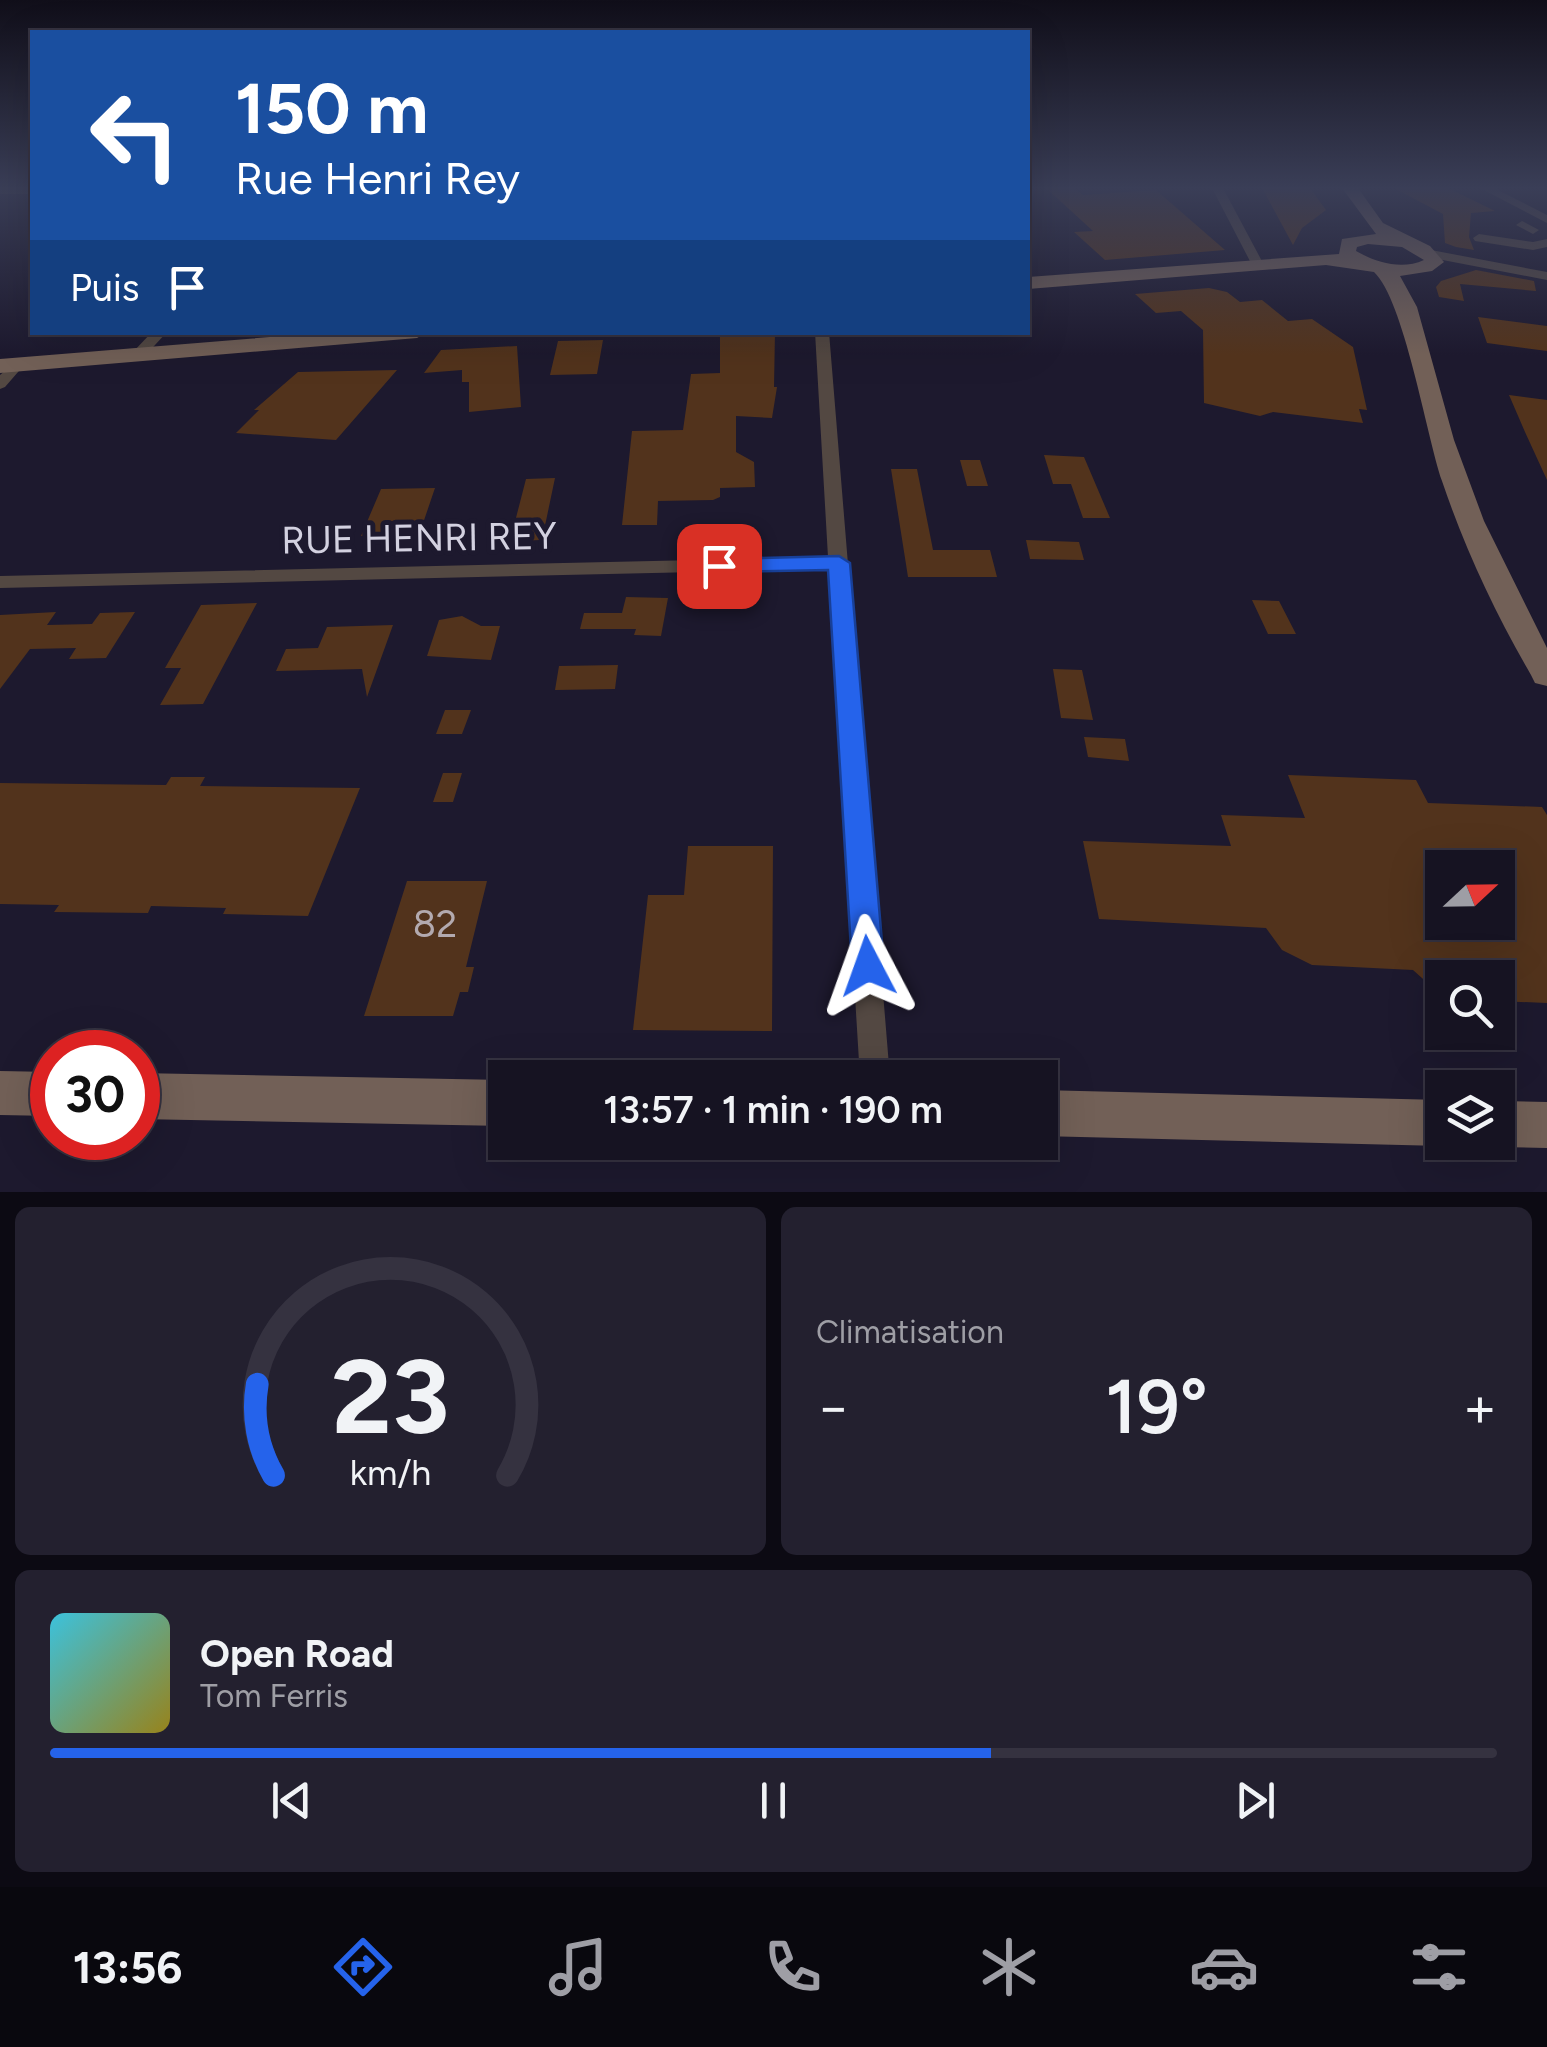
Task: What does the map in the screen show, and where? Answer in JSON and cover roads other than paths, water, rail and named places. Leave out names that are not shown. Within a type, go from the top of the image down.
[{"type":"street","points":[[1246,244],[1258,265]]},
{"type":"street","points":[[1349,244],[1362,260]]},
{"type":"street","points":[[1405,244],[1432,260],[1547,276],[1432,260],[1405,279]]},
{"type":"street","points":[[1030,283],[1326,259],[1362,260],[1405,279]]},
{"type":"street","points":[[1405,279],[1458,496],[1513,620],[1547,674]]},
{"type":"street","points":[[138,355],[157,335]]},
{"type":"street","points":[[0,384],[9,365],[381,335]]},
{"type":"street","points":[[822,335],[875,1060]]},
{"type":"street","name":"RUE HENRI REY","points":[[0,582],[839,563]]},
{"type":"street","points":[[0,1093],[30,1094]]},
{"type":"street","points":[[160,1096],[488,1104]]},
{"type":"street","points":[[1058,1113],[1425,1123]]},
{"type":"street","points":[[1515,1125],[1547,1126]]}]
